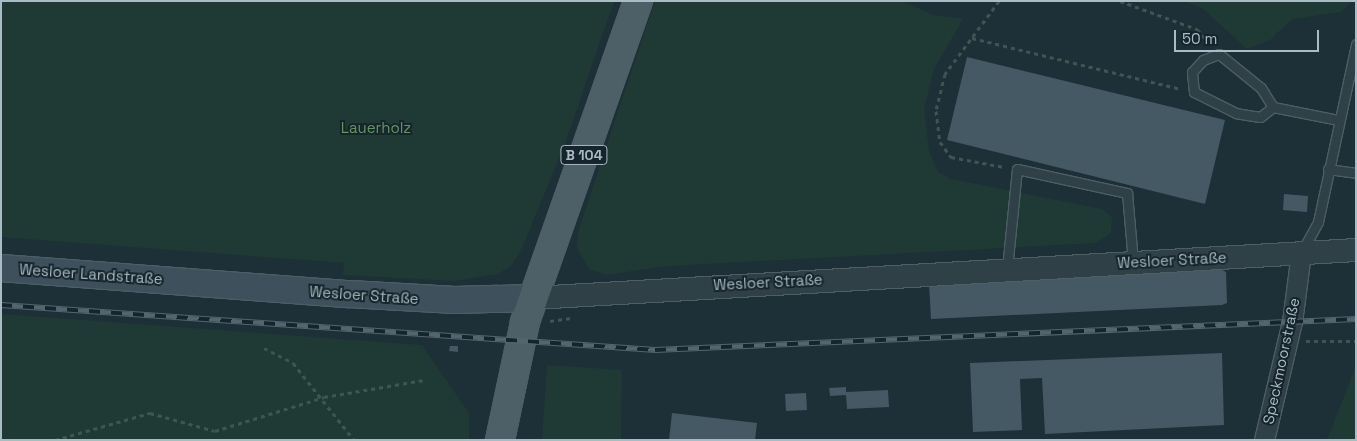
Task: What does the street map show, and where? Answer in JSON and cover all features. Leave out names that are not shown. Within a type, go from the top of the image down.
[{"type":"main road","name":"B 104","points":[[500,440],[520,340],[638,1]]},
{"type":"main road","name":"Wesloer Landstraße","points":[[1,268],[181,281]]},
{"type":"main road","name":"Wesloer Straße","points":[[181,281],[455,300],[534,298]]},
{"type":"street","name":"Wesloer Straße","points":[[534,298],[1356,250]]},
{"type":"street","name":"Speckmoorstraße","points":[[1264,440],[1288,340],[1301,253]]},
{"type":"lane","points":[[1301,253],[1318,222],[1338,120],[1356,44]]},
{"type":"lane","points":[[1273,107],[1260,117],[1236,113],[1194,92],[1192,72],[1203,60],[1219,54],[1261,88],[1273,107],[1338,120]]},
{"type":"lane","points":[[1007,269],[1017,169],[1127,193],[1133,262]]},
{"type":"lane","points":[[1328,169],[1356,173]]},
{"type":"path","points":[[999,1],[945,74],[936,111],[940,142],[951,157],[1017,169]]},
{"type":"path","points":[[1120,1],[1197,29],[1219,54]]},
{"type":"path","points":[[972,38],[1103,74],[1194,92]]},
{"type":"path","points":[[1288,340],[1356,341]]},
{"type":"path","points":[[264,348],[293,363],[324,397],[354,440]]},
{"type":"path","points":[[55,440],[150,413],[215,431],[324,397],[422,380]]},
{"type":"green space","name":"Lauerholz","points":[[1,1],[614,1],[564,147],[521,250],[511,266],[498,274],[454,281],[343,275],[344,263],[1,237]]},
{"type":"green space","points":[[655,1],[902,1],[933,15],[963,19],[934,69],[924,109],[929,151],[938,172],[951,179],[1102,209],[1112,217],[1111,233],[1096,243],[668,266],[606,275],[589,269],[577,248],[578,232]]},
{"type":"green space","points":[[1183,1],[1352,1],[1341,12],[1292,19],[1270,40],[1247,49],[1202,8]]},
{"type":"green space","points":[[1,314],[422,345],[469,413],[469,440],[1,440]]},
{"type":"green space","points":[[547,365],[622,370],[621,440],[542,440]]},
{"type":"green space","points":[[1356,365],[1356,440],[1327,440]]},
{"type":"building","points":[[967,57],[1225,120],[1205,204],[947,140]]},
{"type":"building","points":[[1284,194],[1308,196],[1307,212],[1283,210]]},
{"type":"building","points":[[1220,269],[1226,272],[1227,303],[1222,305],[931,319],[929,283]]},
{"type":"building","points":[[450,346],[458,346],[458,352],[449,351]]},
{"type":"building","points":[[1222,353],[1224,425],[1045,434],[1042,378],[1020,379],[1022,430],[973,432],[970,363]]},
{"type":"building","points":[[846,387],[846,392],[888,390],[889,407],[847,409],[846,395],[830,396],[829,388]]},
{"type":"building","points":[[806,393],[807,410],[786,411],[785,394]]},
{"type":"building","points":[[672,413],[757,423],[755,440],[669,440]]},
{"type":"railway","points":[[1,305],[655,350],[1356,319]]}]
